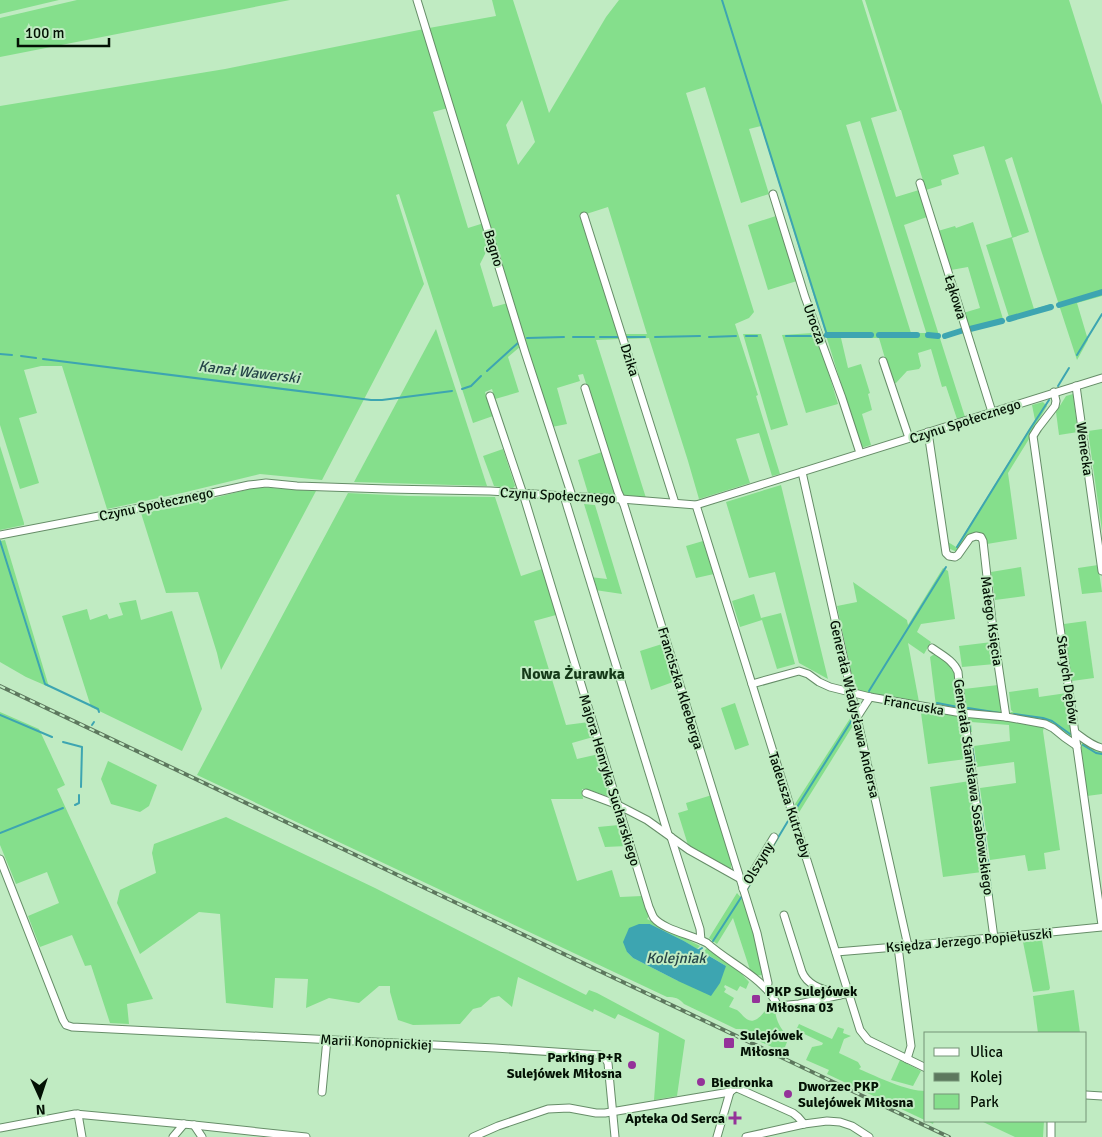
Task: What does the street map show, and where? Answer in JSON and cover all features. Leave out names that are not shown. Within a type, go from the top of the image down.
[{"type":"street","name":"Bagno","points":[[417,0],[521,338],[670,836],[700,929],[701,940]]},
{"type":"street","name":"Łąkowa","points":[[920,182],[992,412]]},
{"type":"street","name":"Urocza","points":[[773,194],[805,297],[842,398],[860,454]]},
{"type":"street","name":"Dzika","points":[[584,216],[675,503]]},
{"type":"street","points":[[883,361],[909,438]]},
{"type":"street","name":"Czynu Społecznego","points":[[0,536],[266,483],[621,498],[696,506],[1102,378]]},
{"type":"street","name":"Wenecka","points":[[1076,386],[1102,571]]},
{"type":"street","name":"Franciszka Kleeberga","points":[[585,388],[618,492],[624,505],[743,889],[758,939],[768,983],[767,989]]},
{"type":"street","name":"Starych Dębów","points":[[1054,392],[1055,406],[1034,436],[1102,926]]},
{"type":"street","name":"Majora Henryka Sucharskiego","points":[[490,396],[654,918],[668,927],[701,940],[767,989],[778,1006],[799,1004],[840,995]]},
{"type":"street","name":"Małego Księcia","points":[[928,432],[946,553],[952,558],[958,555],[970,538],[978,536],[983,541],[993,630],[1006,717]]},
{"type":"street","name":"Generała Władysława Andersa","points":[[802,472],[908,946]]},
{"type":"street","name":"Tadeusza Kutrzeby","points":[[696,506],[860,1030],[866,1038],[924,1067]]},
{"type":"street","name":"Generała Stanisława Sosabowskiego","points":[[932,648],[957,667],[994,938]]},
{"type":"street","name":"Francuska","points":[[752,684],[799,671],[830,687],[870,697],[962,713],[1006,717],[1045,724],[1077,746]]},
{"type":"street","points":[[858,717],[870,697]]},
{"type":"street","points":[[1076,734],[1102,748]]},
{"type":"street","points":[[586,793],[618,805],[647,820],[689,850],[739,878]]},
{"type":"street","name":"Olszyny","points":[[743,889],[774,837]]},
{"type":"street","name":"Marii Konopnickiej","points":[[0,859],[66,1024],[72,1026],[600,1055],[605,1058],[608,1064],[616,1137]]},
{"type":"street","points":[[784,915],[806,980],[812,985],[840,995],[849,993]]},
{"type":"street","name":"Księdza Jerzego Popiełuszki","points":[[836,952],[1102,926]]},
{"type":"street","points":[[898,947],[911,1046],[907,1059]]},
{"type":"street","points":[[322,1092],[327,1040]]},
{"type":"street","points":[[717,1137],[730,1092],[734,1088],[794,1113],[804,1124]]},
{"type":"street","points":[[473,1137],[498,1126],[548,1110],[563,1108],[598,1113],[612,1112],[730,1092]]},
{"type":"street","points":[[1087,1095],[1102,1096]]},
{"type":"street","points":[[78,1114],[82,1137]]},
{"type":"street","points":[[0,1128],[78,1114],[306,1137]]},
{"type":"street","points":[[746,1137],[804,1124],[827,1121],[840,1122],[852,1126],[869,1137]]},
{"type":"street","points":[[1051,1122],[1051,1137]]},
{"type":"street","points":[[173,1137],[184,1124]]},
{"type":"street","points":[[194,1125],[202,1137]]},
{"type":"green space","points":[[0,0],[59,0],[0,14]]},
{"type":"green space","points":[[77,0],[290,0],[0,57],[0,18]]},
{"type":"green space","points":[[492,0],[513,0],[549,113],[606,17],[619,0],[862,0],[897,111],[871,118],[896,197],[919,190],[927,217],[904,225],[965,417],[957,419],[946,386],[942,387],[931,349],[918,353],[921,366],[919,369],[907,371],[896,383],[892,382],[879,338],[841,338],[848,368],[861,364],[870,393],[868,394],[872,410],[862,414],[871,445],[861,448],[761,126],[749,129],[769,194],[741,203],[705,87],[686,93],[754,312],[749,318],[735,324],[758,395],[756,396],[780,474],[772,476],[759,433],[736,439],[750,483],[699,499],[649,338],[626,339],[625,334],[647,334],[608,207],[580,216],[619,339],[596,340],[646,498],[622,496],[583,374],[578,375],[580,381],[557,388],[567,424],[552,427],[429,28],[496,16]],"holes":[[[522,100],[535,142],[518,165],[506,125]],[[860,121],[926,332],[926,333],[911,333],[846,125]]]},
{"type":"green space","points":[[865,0],[1069,0],[1102,105],[1102,296],[1077,303],[1088,340],[1077,360],[1012,157],[1005,160],[1029,232],[1012,238],[1034,309],[1051,304],[1053,309],[1010,320],[986,245],[1012,237],[984,146],[953,155],[959,174],[941,180],[942,185],[926,190]]},
{"type":"green space","points":[[424,29],[448,108],[433,112],[468,228],[484,223],[490,244],[480,264],[493,307],[508,303],[521,346],[508,357],[519,392],[495,399],[492,389],[485,392],[493,416],[473,423],[399,194],[396,195],[424,284],[322,480],[260,474],[107,509],[62,366],[41,366],[24,370],[37,413],[19,418],[39,483],[20,489],[0,425],[0,106],[225,69]]},
{"type":"green space","points":[[776,216],[797,281],[768,290],[748,225]]},
{"type":"green space","points":[[973,222],[1004,322],[969,331],[963,313],[980,308],[968,267],[951,270],[938,231],[955,226],[956,228]]},
{"type":"green space","points":[[436,329],[487,486],[354,482]]},
{"type":"green space","points":[[813,333],[814,338],[818,338],[838,404],[806,413],[782,335]]},
{"type":"green space","points":[[743,334],[761,334],[788,425],[771,430]]},
{"type":"green space","points":[[1073,394],[1078,432],[1059,435],[1056,412],[1066,396]]},
{"type":"green space","points":[[1043,402],[1047,406],[1008,473],[1017,539],[987,544],[984,537],[977,534],[957,552],[948,548],[948,542],[956,547],[1035,420],[1032,405]]},
{"type":"green space","points":[[1102,429],[1102,531],[1088,431]]},
{"type":"green space","points":[[0,446],[24,525],[0,530]]},
{"type":"green space","points":[[503,449],[515,486],[512,489],[494,486],[483,456]]},
{"type":"green space","points":[[602,452],[615,495],[588,493],[578,460]]},
{"type":"green space","points":[[781,485],[828,679],[799,663],[775,572],[749,578],[726,502]]},
{"type":"green space","points":[[258,487],[316,491],[221,670],[198,592],[166,593],[141,513],[178,507]]},
{"type":"green space","points":[[348,493],[495,497],[521,576],[542,569],[556,615],[534,621],[566,725],[589,722],[593,737],[572,743],[577,759],[599,754],[610,797],[582,789],[583,799],[551,799],[577,881],[612,870],[620,897],[642,896],[649,916],[647,919],[700,946],[697,949],[650,924],[627,952],[633,958],[678,981],[726,966],[703,952],[708,947],[740,972],[749,982],[746,989],[740,986],[737,991],[725,985],[726,989],[724,992],[734,998],[729,1007],[737,1010],[751,1021],[757,1019],[766,1010],[775,1010],[779,1025],[789,1037],[783,1052],[753,1038],[745,1030],[736,1029],[684,1004],[677,998],[667,997],[197,775]]},
{"type":"green space","points":[[584,504],[595,505],[622,594],[595,590],[590,577],[607,579]]},
{"type":"green space","points":[[5,540],[49,687],[26,677],[0,662],[0,541]]},
{"type":"green space","points":[[703,541],[714,574],[696,578],[686,546]]},
{"type":"green space","points":[[1098,565],[1102,592],[1082,594],[1078,568]]},
{"type":"green space","points":[[1021,567],[1025,596],[995,600],[991,572]]},
{"type":"green space","points":[[943,568],[948,571],[955,619],[921,624],[917,632],[931,642],[924,654],[908,643],[919,702],[874,693],[873,696],[855,690],[837,606],[857,602],[853,582],[907,620],[908,625]]},
{"type":"green space","points":[[754,594],[761,618],[781,613],[795,664],[777,669],[762,620],[740,627],[732,601]]},
{"type":"green space","points":[[136,600],[141,620],[172,611],[202,709],[182,751],[91,707],[62,616],[87,609],[90,620],[107,614],[109,619],[123,615],[119,603]]},
{"type":"green space","points":[[1086,621],[1094,678],[1072,681],[1064,624]]},
{"type":"green space","points":[[992,642],[995,664],[962,667],[959,646]]},
{"type":"green space","points":[[662,644],[673,682],[651,690],[640,651]]},
{"type":"green space","points":[[939,655],[955,669],[960,708],[936,706],[930,657]]},
{"type":"green space","points":[[998,685],[1002,708],[1000,711],[1003,711],[1001,714],[966,711],[964,689]]},
{"type":"green space","points":[[1038,688],[1039,697],[1067,693],[1073,739],[1051,723],[1014,717],[1010,712],[1013,712],[1011,710],[1009,692]]},
{"type":"green space","points":[[735,703],[749,745],[735,750],[721,708]]},
{"type":"green space","points":[[924,709],[957,714],[962,717],[966,759],[928,764],[921,713]]},
{"type":"green space","points":[[0,712],[39,729],[65,785],[57,789],[153,999],[127,1004],[129,1024],[110,1023],[91,965],[85,966],[72,935],[40,947],[28,916],[59,903],[47,872],[16,884],[0,845]]},
{"type":"green space","points":[[970,716],[1037,724],[1044,727],[1043,731],[1060,850],[1044,853],[1046,869],[1028,871],[1025,855],[990,860],[980,788],[1016,783],[1014,762],[977,767],[974,746],[1010,741],[1009,725],[971,722],[972,732],[968,732],[967,719]]},
{"type":"green space","points":[[851,717],[854,724],[798,814],[795,804]]},
{"type":"green space","points":[[1082,743],[1102,750],[1102,794],[1087,796]]},
{"type":"green space","points":[[108,761],[157,785],[149,806],[140,812],[111,804],[101,779]]},
{"type":"green space","points":[[970,781],[982,872],[943,877],[930,787]]},
{"type":"green space","points":[[712,795],[731,857],[731,869],[688,845],[678,813],[688,810],[686,803]]},
{"type":"green space","points":[[226,817],[375,888],[586,995],[589,990],[597,993],[685,1040],[677,1096],[654,1100],[659,1033],[618,1014],[615,1019],[594,1009],[593,1012],[518,977],[512,1007],[499,996],[491,998],[481,1007],[473,1009],[460,1024],[413,1025],[398,1020],[390,986],[379,986],[359,1003],[329,998],[306,1008],[308,979],[275,978],[273,1008],[226,1003],[220,914],[199,912],[140,954],[117,903],[120,890],[156,873],[152,853],[154,844]]},
{"type":"green space","points":[[619,825],[627,846],[605,847],[598,827]]},
{"type":"green space","points":[[737,893],[743,900],[759,953],[763,975],[752,976],[733,918],[717,944],[709,938]]},
{"type":"green space","points":[[1042,940],[1050,988],[1049,990],[1033,992],[1023,942]]},
{"type":"green space","points":[[1074,990],[1080,1032],[1038,1032],[1033,996]]},
{"type":"green space","points":[[799,1024],[832,1039],[838,1027],[844,1029],[843,1033],[851,1036],[844,1039],[839,1053],[858,1062],[861,1067],[859,1069],[901,1086],[924,1091],[924,1120],[827,1074],[829,1070],[806,1060],[812,1047],[822,1045],[823,1043],[796,1030]]},
{"type":"green space","points":[[900,1060],[921,1071],[913,1086],[891,1080]]},
{"type":"green space","points":[[983,1122],[1044,1122],[1043,1137],[1015,1137]]},
{"type":"water","name":"Kolejniak","points":[[639,924],[650,924],[684,941],[726,966],[720,983],[711,996],[633,958],[627,952],[623,942],[629,928]]},
{"type":"waterway","points":[[722,0],[827,335],[824,336]]},
{"type":"waterway","name":"Kanał Wawerski","points":[[1059,305],[1102,292]]},
{"type":"waterway","name":"Kanał Wawerski","points":[[1009,319],[1051,307]]},
{"type":"waterway","points":[[1077,355],[1102,314]]},
{"type":"waterway","name":"Kanał Wawerski","points":[[970,329],[1002,321]]},
{"type":"waterway","name":"Kanał Wawerski","points":[[945,336],[964,330]]},
{"type":"waterway","name":"Kanał Wawerski","points":[[827,335],[871,335]]},
{"type":"waterway","name":"Kanał Wawerski","points":[[879,335],[917,335]]},
{"type":"waterway","name":"Kanał Wawerski","points":[[928,335],[938,336]]},
{"type":"waterway","name":"Kanał Wawerski","points":[[655,337],[700,336]]},
{"type":"waterway","name":"Kanał Wawerski","points":[[709,337],[736,336]]},
{"type":"waterway","name":"Kanał Wawerski","points":[[746,336],[757,336]]},
{"type":"waterway","name":"Kanał Wawerski","points":[[786,336],[815,336]]},
{"type":"waterway","name":"Kanał Wawerski","points":[[527,338],[564,337]]},
{"type":"waterway","name":"Kanał Wawerski","points":[[573,337],[594,337]]},
{"type":"waterway","name":"Kanał Wawerski","points":[[600,337],[618,337]]},
{"type":"waterway","name":"Kanał Wawerski","points":[[626,337],[645,337]]},
{"type":"waterway","name":"Kanał Wawerski","points":[[487,371],[519,342]]},
{"type":"waterway","name":"Kanał Wawerski","points":[[0,354],[12,355]]},
{"type":"waterway","name":"Kanał Wawerski","points":[[21,356],[36,358]]},
{"type":"waterway","name":"Kanał Wawerski","points":[[43,359],[371,400],[452,391]]},
{"type":"waterway","points":[[1058,386],[1069,368]]},
{"type":"waterway","name":"Kanał Wawerski","points":[[462,389],[471,386],[481,376]]},
{"type":"waterway","points":[[957,547],[1049,400]]},
{"type":"waterway","points":[[0,541],[45,684],[98,709],[99,712]]},
{"type":"waterway","points":[[869,691],[946,567]]},
{"type":"waterway","points":[[859,708],[863,702]]},
{"type":"waterway","points":[[937,703],[958,707]]},
{"type":"waterway","points":[[968,708],[1000,713]]},
{"type":"waterway","points":[[1014,714],[1052,721],[1070,734]]},
{"type":"waterway","points":[[0,715],[52,737]]},
{"type":"waterway","points":[[794,812],[852,720]]},
{"type":"waterway","points":[[968,720],[970,730]]},
{"type":"waterway","points":[[63,742],[82,747],[81,787]]},
{"type":"waterway","points":[[1083,745],[1096,753],[1102,754]]},
{"type":"waterway","points":[[972,746],[975,765]]},
{"type":"waterway","points":[[978,790],[986,850]]},
{"type":"waterway","points":[[75,805],[79,803],[79,795]]},
{"type":"waterway","points":[[0,833],[63,808]]},
{"type":"waterway","points":[[746,891],[791,816]]},
{"type":"waterway","points":[[988,860],[988,867]]},
{"type":"waterway","points":[[990,881],[992,899]]},
{"type":"waterway","points":[[713,941],[742,896]]},
{"type":"railway","points":[[0,686],[949,1137]]},
{"type":"place","name":"PKP Sulejówek Miłosna 03","points":[[756,999]]},
{"type":"place","name":"Sulejówek Miłosna","points":[[729,1043]]},
{"type":"place","name":"Parking P+R Sulejówek Miłosna","points":[[632,1065]]},
{"type":"place","name":"Biedronka","points":[[701,1082]]},
{"type":"place","name":"Dworzec PKP Sulejówek Miłosna","points":[[788,1094]]},
{"type":"place","name":"Apteka Od Serca","points":[[735,1118]]},
{"type":"district","name":"Nowa Żurawka","points":[[573,673]]}]
